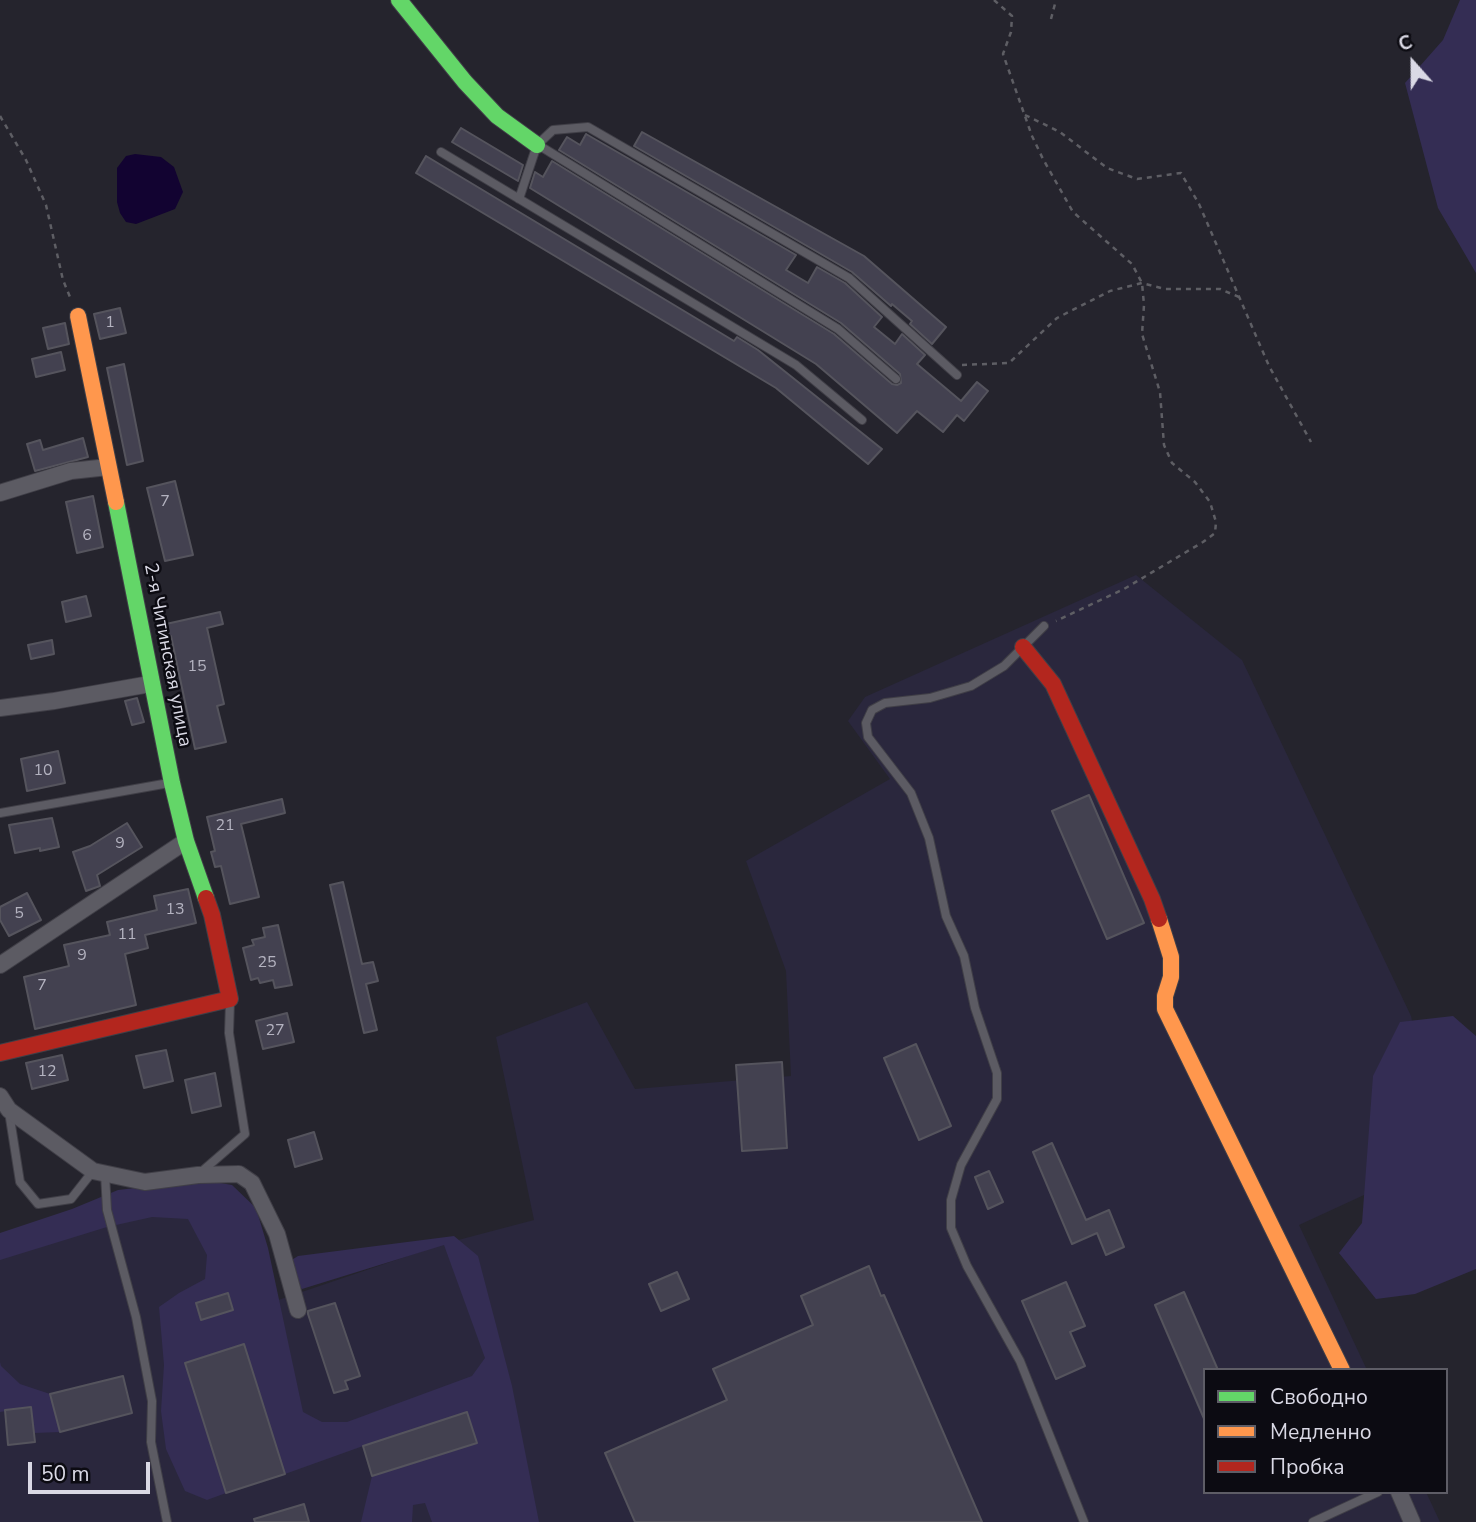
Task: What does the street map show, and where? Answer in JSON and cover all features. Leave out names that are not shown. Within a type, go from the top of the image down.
[{"type":"street","points":[[399,0],[465,82],[497,116],[537,145]]},
{"type":"street","name":"2-я Читинская улица","points":[[78,316],[172,783],[186,841],[212,915],[230,999]]},
{"type":"street","points":[[0,493],[71,471],[108,467]]},
{"type":"street","points":[[1023,647],[1053,684],[1152,899],[1171,957],[1171,977],[1165,996],[1165,1009],[1341,1368]]},
{"type":"street","points":[[0,708],[54,702],[150,684]]},
{"type":"street","points":[[0,965],[186,841]]},
{"type":"street","points":[[0,1052],[230,999]]},
{"type":"street","points":[[5,1103],[99,1172],[145,1182],[198,1175],[239,1174],[252,1183],[277,1234],[298,1310]]},
{"type":"street","points":[[1400,1494],[1412,1522]]},
{"type":"lane","points":[[519,199],[537,145],[553,130],[587,127],[849,278],[957,375]]},
{"type":"lane","points":[[537,145],[838,330],[896,379]]},
{"type":"lane","points":[[441,152],[796,365],[862,420]]},
{"type":"lane","points":[[1044,626],[1004,666],[971,687],[930,698],[885,703],[872,710],[866,723],[868,737],[911,793],[929,838],[946,916],[964,956],[975,1008],[997,1073],[997,1099],[961,1165],[951,1200],[951,1228],[967,1266],[1020,1361],[1084,1522]]},
{"type":"lane","points":[[0,813],[172,783]]},
{"type":"lane","points":[[198,1175],[245,1134],[229,1033],[230,999]]},
{"type":"lane","points":[[5,1103],[20,1182],[38,1204],[71,1199],[99,1172]]},
{"type":"lane","points":[[99,1172],[136,1317],[152,1401],[151,1442],[167,1522]]},
{"type":"lane","points":[[1313,1522],[1374,1494]]},
{"type":"path","points":[[994,0],[1012,16],[1011,32],[1003,54],[1042,159],[1073,212],[1132,264],[1142,283],[1142,334],[1160,392],[1164,445],[1172,463],[1195,482],[1210,502],[1216,522],[1215,533],[1124,589],[1044,626]]},
{"type":"path","points":[[1051,19],[1056,0]]},
{"type":"path","points":[[1024,115],[1060,132],[1107,168],[1137,178],[1181,173],[1199,204],[1269,366],[1311,442]]},
{"type":"path","points":[[0,116],[26,160],[46,205],[64,280],[78,316]]},
{"type":"path","points":[[947,366],[1009,363],[1057,318],[1110,291],[1142,283],[1165,289],[1220,289],[1239,297]]},
{"type":"shaded area","points":[[1460,0],[1476,0],[1476,273],[1438,208],[1405,83],[1443,40]]},
{"type":"shaded area","points":[[135,154],[161,157],[174,167],[183,192],[175,209],[136,224],[126,222],[117,202],[117,168],[126,156]]},
{"type":"shaded area","points":[[1136,575],[1242,660],[1411,1016],[1442,1159],[1299,1225],[1366,1368],[1203,1368],[1203,1494],[1427,1494],[1440,1522],[0,1522],[0,1238],[202,1184],[243,1312],[443,1244],[534,1220],[496,1037],[587,1002],[635,1089],[791,1076],[786,971],[746,861],[890,779],[848,721],[865,697]]},
{"type":"shaded area","points":[[1453,1016],[1476,1036],[1476,1269],[1415,1294],[1376,1299],[1339,1253],[1362,1223],[1373,1076],[1400,1022]]},
{"type":"shaded area","points":[[203,1180],[232,1185],[256,1208],[268,1248],[303,1412],[322,1422],[347,1422],[472,1376],[485,1358],[444,1245],[302,1289],[293,1281],[290,1261],[298,1256],[454,1236],[478,1256],[512,1386],[539,1522],[432,1522],[425,1503],[413,1505],[412,1522],[361,1522],[372,1476],[477,1443],[468,1413],[285,1474],[244,1344],[185,1363],[226,1493],[207,1500],[185,1491],[166,1449],[161,1411],[164,1365],[159,1307],[205,1279],[207,1255],[188,1219],[152,1217],[107,1227],[0,1260],[0,1233],[72,1209],[118,1190]]},
{"type":"shaded area","points":[[0,1362],[20,1384],[50,1394],[60,1432],[34,1433],[31,1407],[0,1412]]},
{"type":"building","points":[[461,128],[523,165],[518,181],[452,142]]},
{"type":"building","points":[[642,132],[864,256],[946,327],[932,344],[910,324],[912,321],[852,272],[634,146]]},
{"type":"building","points":[[586,134],[796,255],[786,270],[808,283],[817,267],[845,283],[882,317],[874,327],[895,344],[902,334],[925,355],[917,364],[961,401],[977,382],[988,391],[964,421],[957,415],[943,432],[917,411],[897,433],[816,364],[530,188],[535,172],[543,177],[552,161],[834,334],[892,384],[901,383],[900,374],[841,323],[559,150],[567,137],[580,145]]},
{"type":"building","points":[[426,156],[734,341],[737,337],[758,350],[882,449],[868,464],[776,388],[416,173]]},
{"type":"building","points":[[120,308],[126,333],[100,339],[94,314]]},
{"type":"building","points":[[65,323],[69,344],[48,349],[43,328]]},
{"type":"building","points":[[61,352],[65,370],[36,377],[32,359]]},
{"type":"building","points":[[124,364],[143,461],[127,465],[107,368]]},
{"type":"building","points":[[83,438],[88,457],[35,471],[27,444],[40,440],[43,450]]},
{"type":"building","points":[[175,481],[193,555],[165,561],[147,488]]},
{"type":"building","points":[[93,496],[103,547],[77,553],[66,502]]},
{"type":"building","points":[[86,596],[91,616],[66,622],[62,602]]},
{"type":"building","points":[[220,612],[223,624],[207,628],[224,704],[217,706],[226,742],[195,749],[171,636],[160,639],[157,626]]},
{"type":"building","points":[[52,640],[54,654],[31,659],[28,645]]},
{"type":"building","points":[[137,698],[144,722],[132,725],[125,701]]},
{"type":"building","points":[[58,751],[65,783],[27,791],[21,759]]},
{"type":"building","points":[[1089,795],[1144,923],[1107,939],[1052,811]]},
{"type":"building","points":[[282,799],[285,813],[241,824],[259,897],[230,904],[221,866],[215,867],[211,852],[215,851],[207,817]]},
{"type":"building","points":[[52,818],[59,847],[15,853],[9,825]]},
{"type":"building","points":[[127,823],[142,847],[97,875],[100,886],[86,891],[73,852],[90,846]]},
{"type":"building","points":[[343,882],[362,964],[373,962],[378,981],[366,984],[377,1030],[364,1033],[330,885]]},
{"type":"building","points":[[188,889],[196,923],[145,935],[148,948],[125,954],[136,1005],[35,1029],[24,977],[69,966],[64,945],[110,935],[107,922],[157,910],[154,896]]},
{"type":"building","points":[[27,893],[41,920],[9,936],[0,920],[0,907]]},
{"type":"building","points":[[278,925],[292,985],[275,988],[273,980],[260,983],[258,978],[251,980],[243,948],[254,945],[252,940],[265,937],[263,928]]},
{"type":"building","points":[[287,1013],[294,1042],[263,1049],[256,1021]]},
{"type":"building","points":[[916,1044],[951,1126],[919,1140],[884,1058]]},
{"type":"building","points":[[166,1050],[173,1081],[144,1088],[136,1056]]},
{"type":"building","points":[[62,1055],[68,1080],[32,1089],[26,1063]]},
{"type":"building","points":[[782,1062],[787,1148],[742,1151],[736,1065]]},
{"type":"building","points":[[215,1073],[221,1106],[192,1113],[185,1080]]},
{"type":"building","points":[[314,1132],[322,1159],[295,1167],[288,1140]]},
{"type":"building","points":[[1052,1143],[1086,1220],[1109,1210],[1124,1247],[1106,1255],[1097,1233],[1072,1244],[1033,1152]]},
{"type":"building","points":[[989,1171],[1003,1202],[988,1209],[975,1177]]},
{"type":"building","points":[[869,1266],[982,1522],[635,1522],[605,1453],[727,1400],[713,1369],[813,1325],[801,1296]]},
{"type":"building","points":[[677,1272],[689,1299],[661,1311],[649,1284]]},
{"type":"building","points":[[1066,1282],[1085,1326],[1070,1332],[1085,1366],[1056,1379],[1022,1301]]},
{"type":"building","points":[[1184,1292],[1217,1368],[1203,1368],[1203,1416],[1155,1305]]},
{"type":"building","points":[[228,1293],[233,1310],[201,1320],[196,1303]]},
{"type":"building","points":[[335,1303],[360,1376],[345,1381],[348,1389],[334,1393],[308,1311]]},
{"type":"building","points":[[244,1344],[285,1474],[226,1493],[185,1363]]},
{"type":"building","points":[[123,1376],[132,1413],[60,1432],[50,1394]]},
{"type":"building","points":[[31,1407],[35,1442],[8,1445],[5,1410]]},
{"type":"building","points":[[467,1412],[477,1443],[372,1476],[363,1446]]},
{"type":"building","points":[[304,1504],[309,1522],[255,1522],[254,1519]]},
{"type":"traffic: fast","points":[[399,0],[465,82],[497,116],[537,145]]},
{"type":"traffic: fast","points":[[116,502],[172,783],[186,841],[206,898]]},
{"type":"traffic: slow","points":[[78,316],[116,502]]},
{"type":"traffic: slow","points":[[1159,919],[1171,957],[1171,977],[1165,996],[1165,1009],[1341,1368]]},
{"type":"traffic: jam","points":[[1023,647],[1053,684],[1159,919]]},
{"type":"traffic: jam","points":[[0,1053],[230,999],[206,898]]}]
